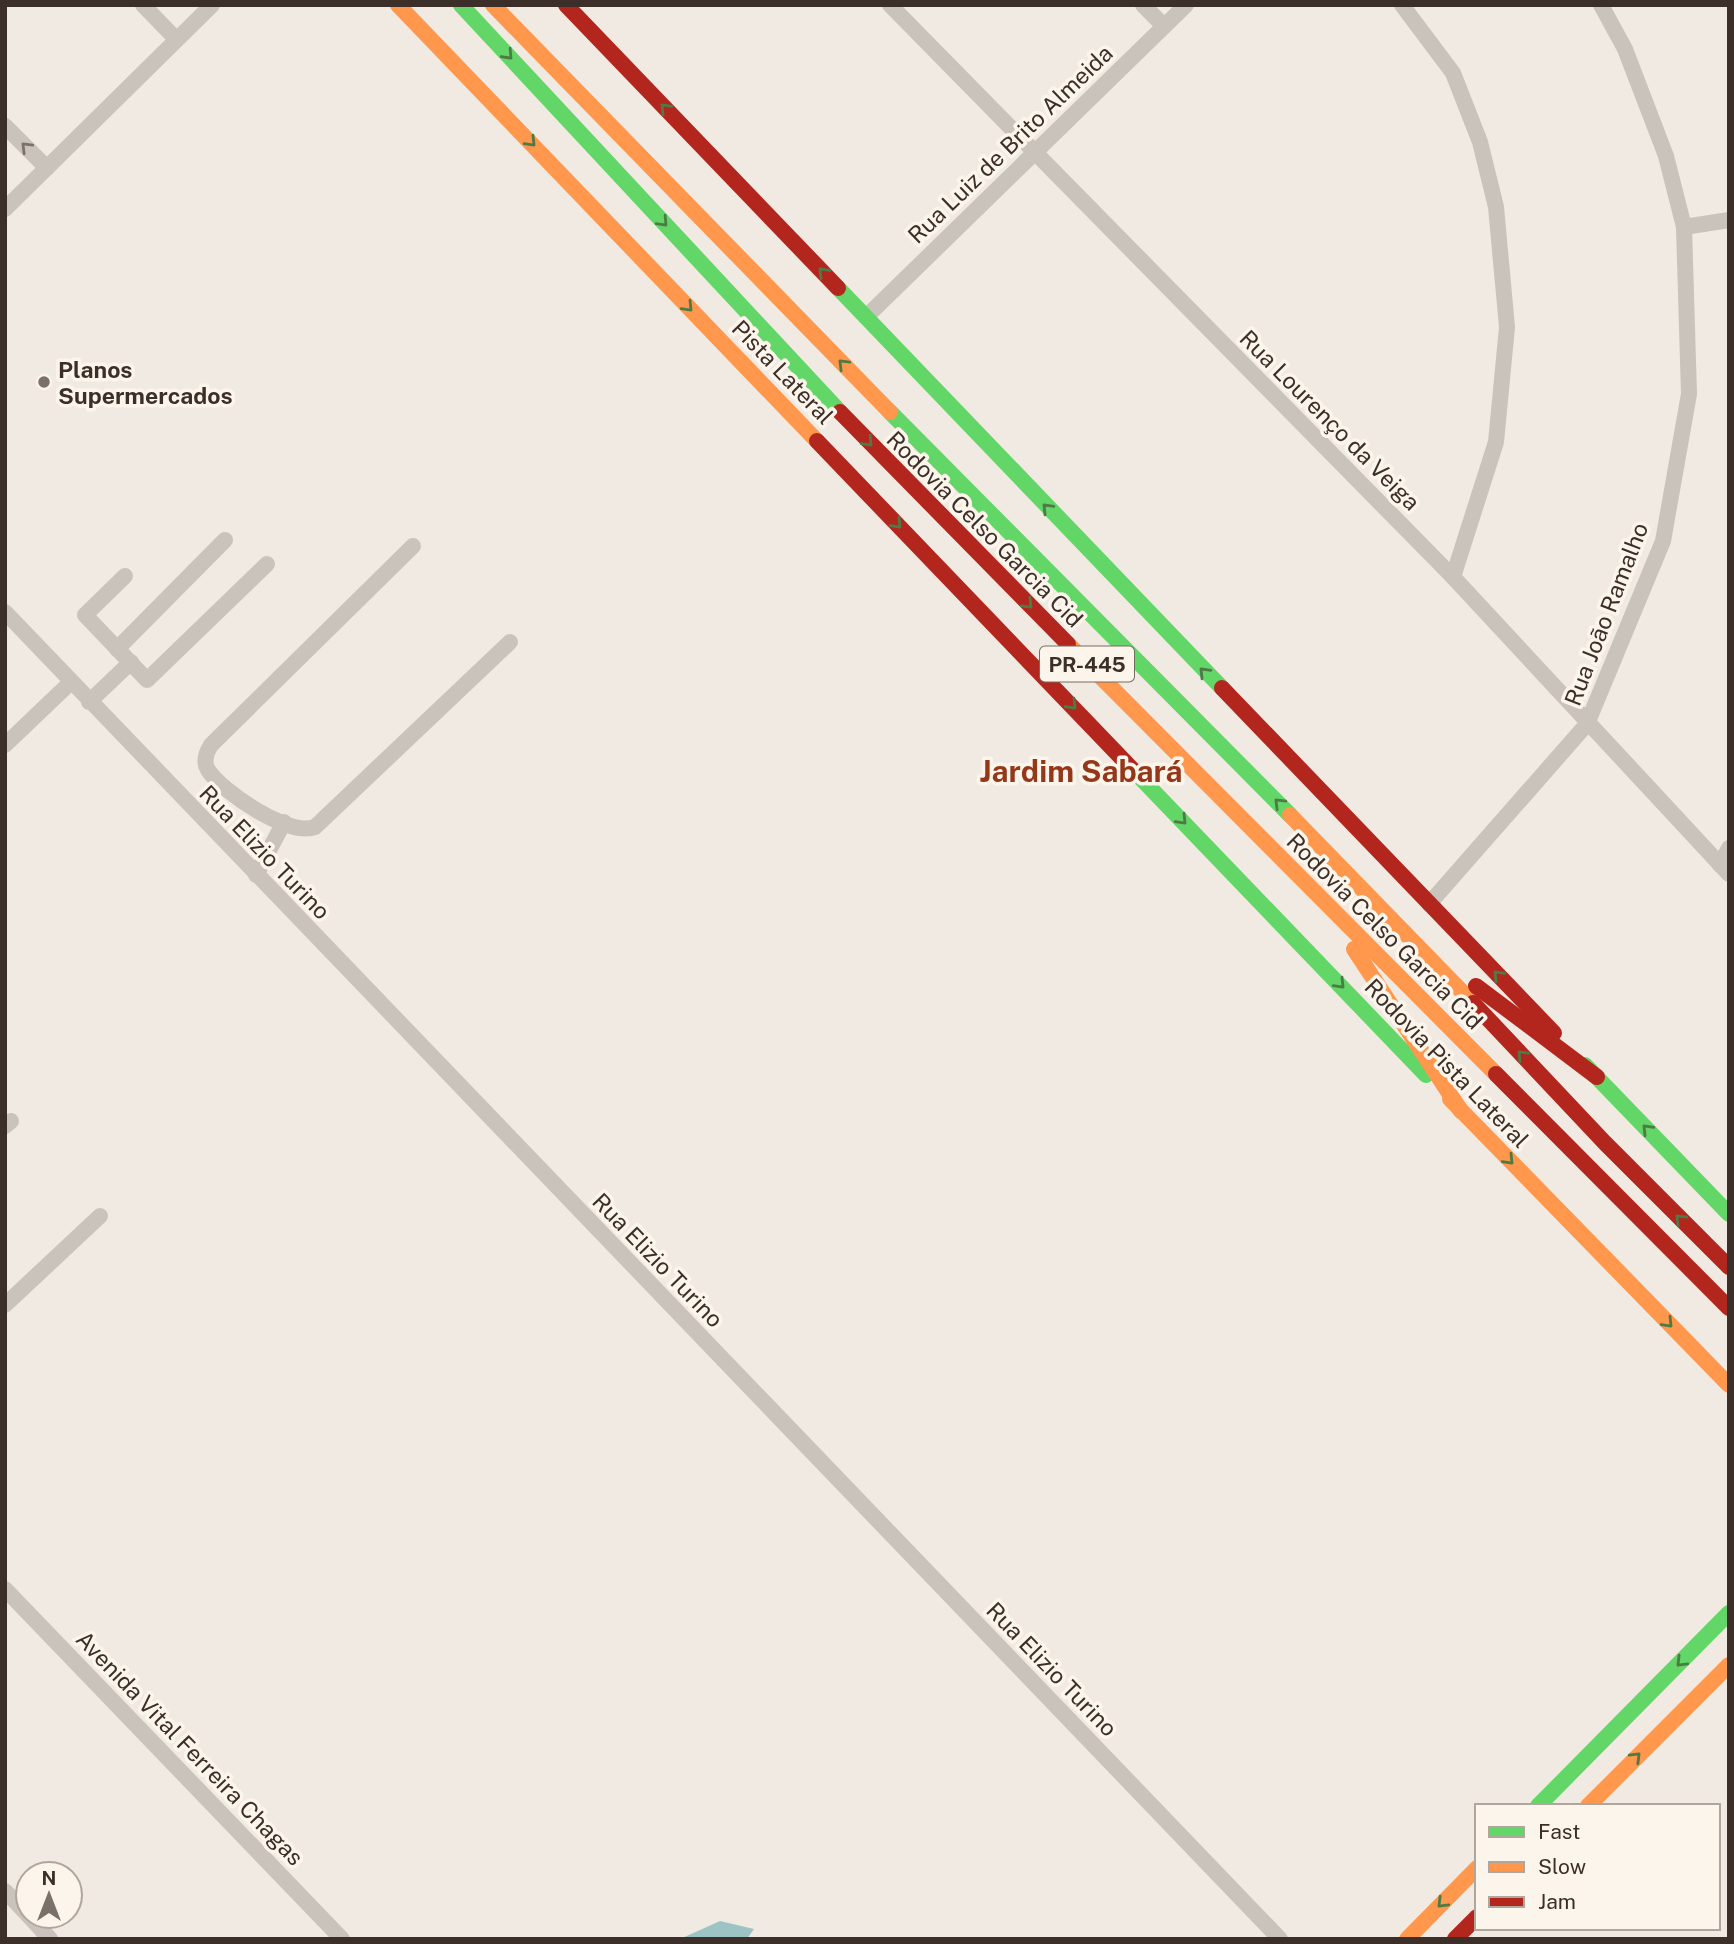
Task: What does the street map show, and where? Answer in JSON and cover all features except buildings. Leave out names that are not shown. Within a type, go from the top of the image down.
[{"type":"main road","name":"Pista Lateral","points":[[398,5],[1135,771]]},
{"type":"main road","name":"Rodovia Celso Garcia Cid","points":[[461,5],[881,456],[1729,1308]]},
{"type":"main road","name":"Rodovia Celso Garcia Cid","points":[[493,5],[657,177],[1413,939],[1605,1143],[1729,1267]]},
{"type":"main road","name":"PR-445","points":[[566,5],[1252,722],[1729,1213]]},
{"type":"main road","name":"Rodovia Pista Lateral","points":[[1135,771],[1461,1111],[1729,1385]]},
{"type":"main road","points":[[1319,898],[1461,1111]]},
{"type":"main road","points":[[1413,939],[1597,1077]]},
{"type":"main road","points":[[1540,1804],[1729,1613]]},
{"type":"main road","points":[[1590,1804],[1729,1665]]},
{"type":"main road","points":[[1407,1939],[1475,1870]]},
{"type":"main road","points":[[1455,1939],[1475,1919]]},
{"type":"street","points":[[143,5],[176,39]]},
{"type":"street","points":[[5,209],[212,5]]},
{"type":"street","name":"Rua Lourenço da Veiga","points":[[890,5],[1453,577],[1724,870]]},
{"type":"street","points":[[1143,5],[1164,26]]},
{"type":"street","name":"Rua Luiz de Brito Almeida","points":[[866,317],[1186,5]]},
{"type":"street","points":[[1402,5],[1453,73],[1480,142],[1496,207],[1507,327],[1496,442],[1453,577]]},
{"type":"street","name":"Rua João Ramalho","points":[[1429,904],[1587,724],[1663,541],[1689,394],[1684,227],[1666,156],[1625,49],[1601,5]]},
{"type":"street","points":[[5,126],[47,168]]},
{"type":"street","points":[[1684,227],[1729,220]]},
{"type":"street","points":[[117,649],[225,540]]},
{"type":"street","points":[[413,546],[211,745],[205,755],[207,769],[238,800],[306,830],[315,827],[510,642]]},
{"type":"street","points":[[124,576],[85,615],[147,680],[267,564]]},
{"type":"street","name":"Rua Elizio Turino","points":[[5,612],[1280,1939]]},
{"type":"street","points":[[89,702],[131,662]]},
{"type":"street","points":[[5,745],[71,682]]},
{"type":"street","points":[[256,875],[284,822]]},
{"type":"street","points":[[1724,870],[1729,848]]},
{"type":"street","points":[[5,1305],[100,1216]]},
{"type":"street","name":"Avenida Vital Ferreira Chagas","points":[[5,1589],[342,1939]]},
{"type":"water","points":[[720,1921],[754,1929],[747,1939],[680,1939]]},
{"type":"traffic: fast","points":[[461,5],[840,412]]},
{"type":"traffic: fast","points":[[838,288],[1222,688]]},
{"type":"traffic: fast","points":[[890,412],[1290,815]]},
{"type":"traffic: fast","points":[[1133,770],[1426,1075]]},
{"type":"traffic: fast","points":[[1585,1065],[1729,1214]]},
{"type":"traffic: fast","points":[[1540,1804],[1729,1613]]},
{"type":"traffic: slow","points":[[398,5],[817,441]]},
{"type":"traffic: slow","points":[[493,5],[890,412]]},
{"type":"traffic: slow","points":[[1068,644],[1496,1074]]},
{"type":"traffic: slow","points":[[1290,815],[1473,1003]]},
{"type":"traffic: slow","points":[[1354,949],[1461,1111]]},
{"type":"traffic: slow","points":[[1450,1099],[1729,1385]]},
{"type":"traffic: slow","points":[[1590,1804],[1729,1665]]},
{"type":"traffic: slow","points":[[1407,1939],[1475,1870]]},
{"type":"traffic: jam","points":[[566,5],[838,288]]},
{"type":"traffic: jam","points":[[840,412],[1068,644]]},
{"type":"traffic: jam","points":[[817,441],[1133,770]]},
{"type":"traffic: jam","points":[[1222,688],[1554,1033]]},
{"type":"traffic: jam","points":[[1476,986],[1597,1077]]},
{"type":"traffic: jam","points":[[1473,1003],[1605,1143],[1729,1267]]},
{"type":"traffic: jam","points":[[1496,1074],[1729,1308]]},
{"type":"traffic: jam","points":[[1455,1939],[1475,1919]]},
{"type":"place","name":"Planos Supermercados","points":[[44,382]]},
{"type":"district","name":"Jardim Sabará","points":[[1081,771]]}]
